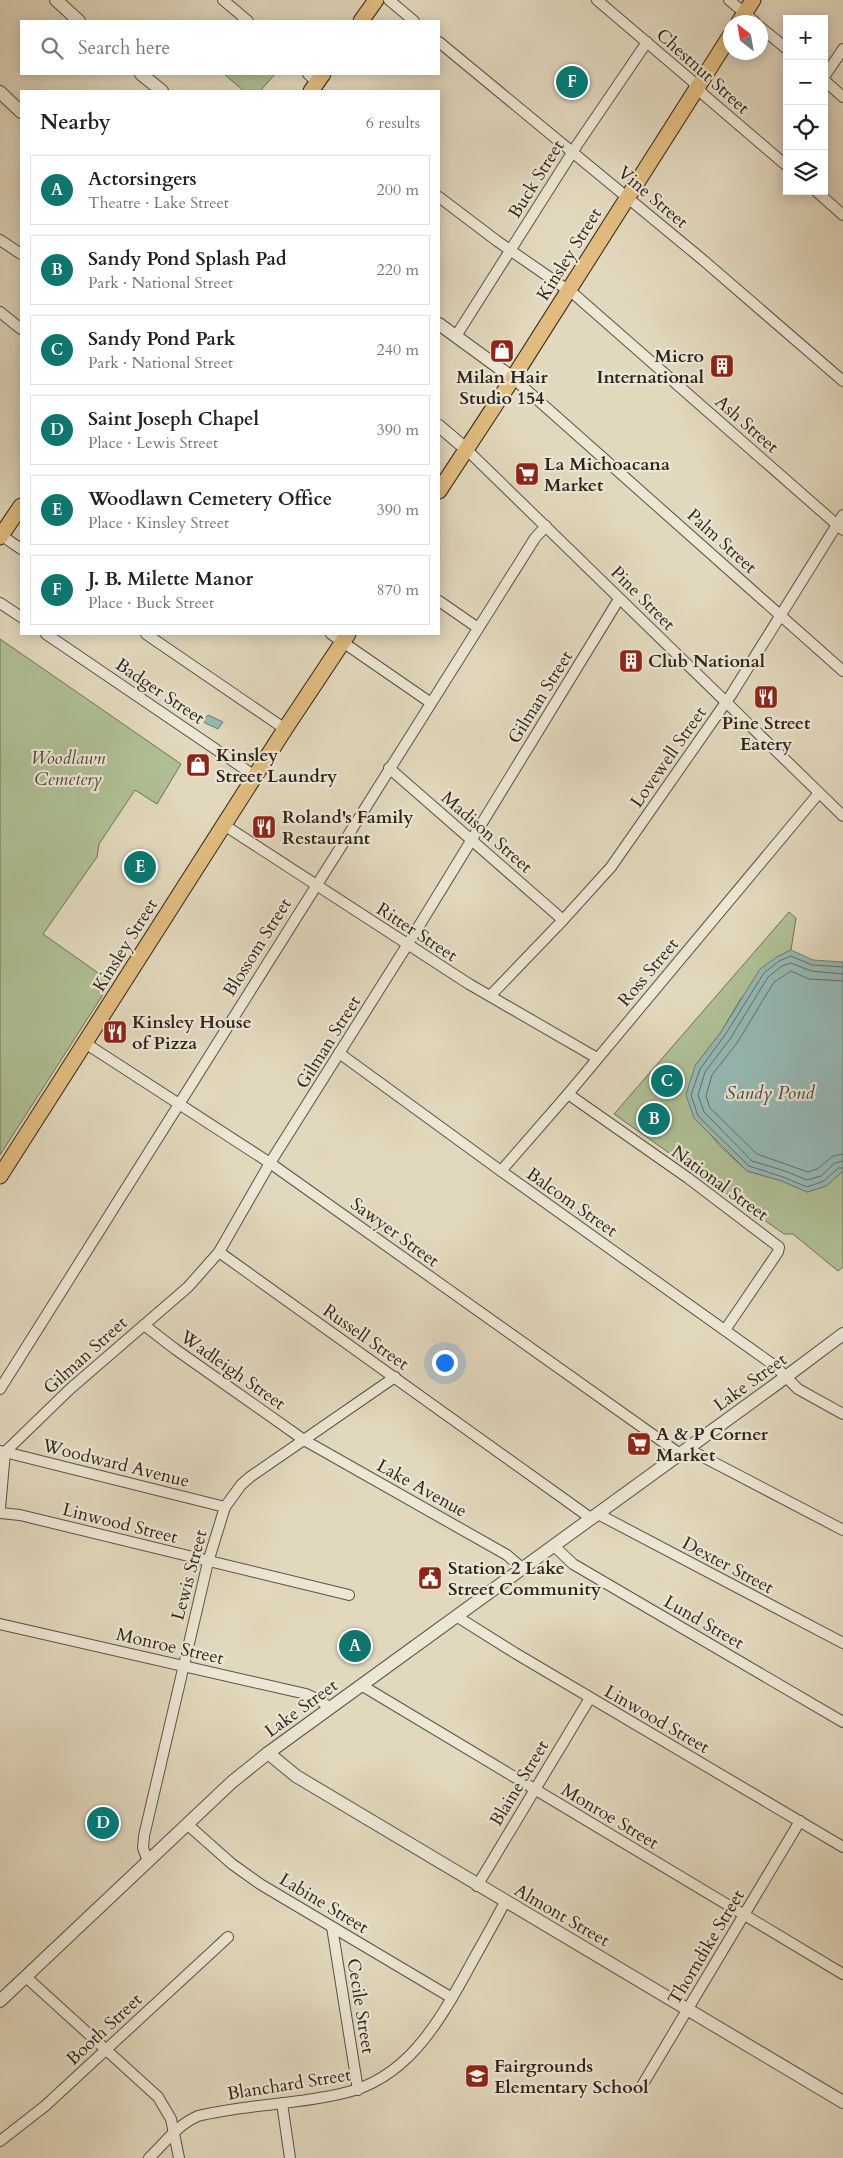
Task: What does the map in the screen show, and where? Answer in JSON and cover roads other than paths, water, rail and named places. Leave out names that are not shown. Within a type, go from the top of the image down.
[{"type":"main road","points":[[362,20],[376,0]]},
{"type":"main road","points":[[748,15],[753,0]]},
{"type":"main road","name":"Kinsley Street","points":[[440,490],[723,47]]},
{"type":"main road","points":[[0,536],[20,507]]},
{"type":"main road","name":"Kinsley Street","points":[[0,1176],[285,729],[341,636]]},
{"type":"street","points":[[56,0],[78,20]]},
{"type":"street","points":[[223,0],[247,20]]},
{"type":"street","points":[[389,0],[413,20]]},
{"type":"street","name":"Chestnut Street","points":[[597,0],[783,162]]},
{"type":"street","points":[[729,0],[742,15]]},
{"type":"street","points":[[768,34],[783,46]]},
{"type":"street","name":"Buck Street","points":[[456,336],[573,152],[647,42]]},
{"type":"street","name":"Vine Street","points":[[440,43],[703,260],[843,380]]},
{"type":"street","points":[[828,73],[843,49]]},
{"type":"street","points":[[142,75],[161,90]]},
{"type":"street","points":[[828,83],[843,97]]},
{"type":"street","points":[[0,92],[20,111]]},
{"type":"street","points":[[820,195],[843,215]]},
{"type":"street","name":"Ash Street","points":[[440,198],[510,251],[569,290],[840,528]]},
{"type":"street","points":[[0,240],[20,253]]},
{"type":"street","points":[[0,312],[20,328]]},
{"type":"street","name":"Palm Street","points":[[440,325],[513,378],[843,671]]},
{"type":"street","name":"Pine Street","points":[[440,427],[466,449],[546,526],[619,600],[843,816]]},
{"type":"street","name":"Lovewell Street","points":[[490,996],[564,920],[612,867],[726,703],[780,616],[840,528],[843,515]]},
{"type":"street","name":"Blossom Street","points":[[0,1389],[389,768],[535,538],[546,526]]},
{"type":"street","points":[[0,536],[20,548]]},
{"type":"street","name":"Gilman Street","points":[[2,1452],[70,1389],[188,1287],[219,1252],[270,1163],[408,944],[619,600]]},
{"type":"street","points":[[0,602],[20,616]]},
{"type":"street","points":[[440,602],[478,628]]},
{"type":"street","name":"Badger Street","points":[[47,635],[255,776]]},
{"type":"street","points":[[147,635],[285,729]]},
{"type":"street","points":[[341,636],[431,703]]},
{"type":"street","name":"Madison Street","points":[[389,768],[564,920]]},
{"type":"street","name":"Ross Street","points":[[501,1171],[568,1094],[819,793]]},
{"type":"street","name":"Ritter Street","points":[[224,825],[316,886],[490,996],[597,1058]]},
{"type":"street","name":"Sawyer Street","points":[[85,1043],[270,1163],[684,1452],[843,1530]]},
{"type":"street","name":"Balcom Street","points":[[339,1054],[776,1366],[798,1389],[843,1414]]},
{"type":"street","name":"National Street","points":[[568,1094],[688,1178],[779,1247],[778,1252],[725,1330]]},
{"type":"street","name":"Russell Street","points":[[219,1252],[595,1516]]},
{"type":"street","name":"Wadleigh Street","points":[[144,1325],[304,1440]]},
{"type":"street","name":"Lake Street","points":[[0,2001],[232,1782],[268,1753],[684,1452],[843,1334]]},
{"type":"street","name":"Lewis Street","points":[[148,1862],[143,1848],[144,1836],[208,1562],[225,1507],[245,1481],[395,1377]]},
{"type":"street","name":"Lake Avenue","points":[[304,1440],[507,1555],[522,1568]]},
{"type":"street","points":[[0,1508],[2,1452]]},
{"type":"street","name":"Woodward Avenue","points":[[2,1452],[225,1507]]},
{"type":"street","name":"Linwood Street","points":[[0,1513],[20,1515],[349,1595]]},
{"type":"street","name":"Dexter Street","points":[[595,1516],[843,1643]]},
{"type":"street","name":"Lund Street","points":[[554,1546],[573,1564],[843,1722]]},
{"type":"street","name":"Linwood Street","points":[[456,1616],[843,1848]]},
{"type":"street","name":"Monroe Street","points":[[0,1624],[306,1694],[321,1701],[330,1708]]},
{"type":"street","name":"Monroe Street","points":[[362,1685],[843,1974]]},
{"type":"street","name":"Blaine Street","points":[[478,1886],[590,1698]]},
{"type":"street","name":"Almont Street","points":[[268,1753],[296,1776],[843,2102]]},
{"type":"street","name":"Thorndike Street","points":[[640,2089],[800,1821]]},
{"type":"street","name":"Labine Street","points":[[188,1825],[232,1864],[260,1884],[452,1998]]},
{"type":"street","name":"Blanchard Street","points":[[149,2158],[174,2131],[186,2121],[198,2116],[358,2090],[380,2080],[412,2055],[430,2034],[506,1902]]},
{"type":"street","name":"Cecile Street","points":[[332,1927],[358,2090]]},
{"type":"street","name":"Booth Street","points":[[0,2141],[45,2106],[228,1937]]},
{"type":"street","points":[[26,1977],[158,2097],[171,2119],[178,2158]]},
{"type":"street","points":[[282,2103],[290,2158]]},
{"type":"water","points":[[208,715],[223,722],[218,729],[205,723],[204,719]]},
{"type":"water","name":"Sandy Pond","points":[[791,950],[813,960],[843,962],[843,1171],[826,1186],[807,1192],[782,1181],[747,1171],[694,1118],[686,1095],[695,1066],[721,1032],[760,969]]},
{"type":"place","name":"J. B. Milette Manor","points":[[572,82]]},
{"type":"place","name":"Milan Hair Studio 154","points":[[502,351]]},
{"type":"place","name":"Micro International","points":[[722,366]]},
{"type":"place","name":"La Michoacana Market","points":[[527,474]]},
{"type":"place","name":"Club National","points":[[631,661]]},
{"type":"place","name":"Pine Street Eatery","points":[[766,697]]},
{"type":"place","name":"Kinsley Street Laundry","points":[[198,765]]},
{"type":"place","name":"Roland's Family Restaurant","points":[[264,827]]},
{"type":"place","name":"Woodlawn Cemetery Office","points":[[140,867]]},
{"type":"place","name":"Kinsley House of Pizza","points":[[115,1032]]},
{"type":"place","name":"Sandy Pond Park","points":[[667,1081]]},
{"type":"place","name":"Sandy Pond Splash Pad","points":[[654,1119]]},
{"type":"place","name":"A & P Corner Market","points":[[639,1444]]},
{"type":"place","name":"Station 2 Lake Street Community","points":[[430,1578]]},
{"type":"place","name":"Actorsingers","points":[[355,1646]]},
{"type":"place","name":"Saint Joseph Chapel","points":[[103,1823]]},
{"type":"place","name":"Fairgrounds Elementary School","points":[[477,2076]]},
{"type":"park label","name":"Woodlawn Cemetery","points":[[68,768]]}]
